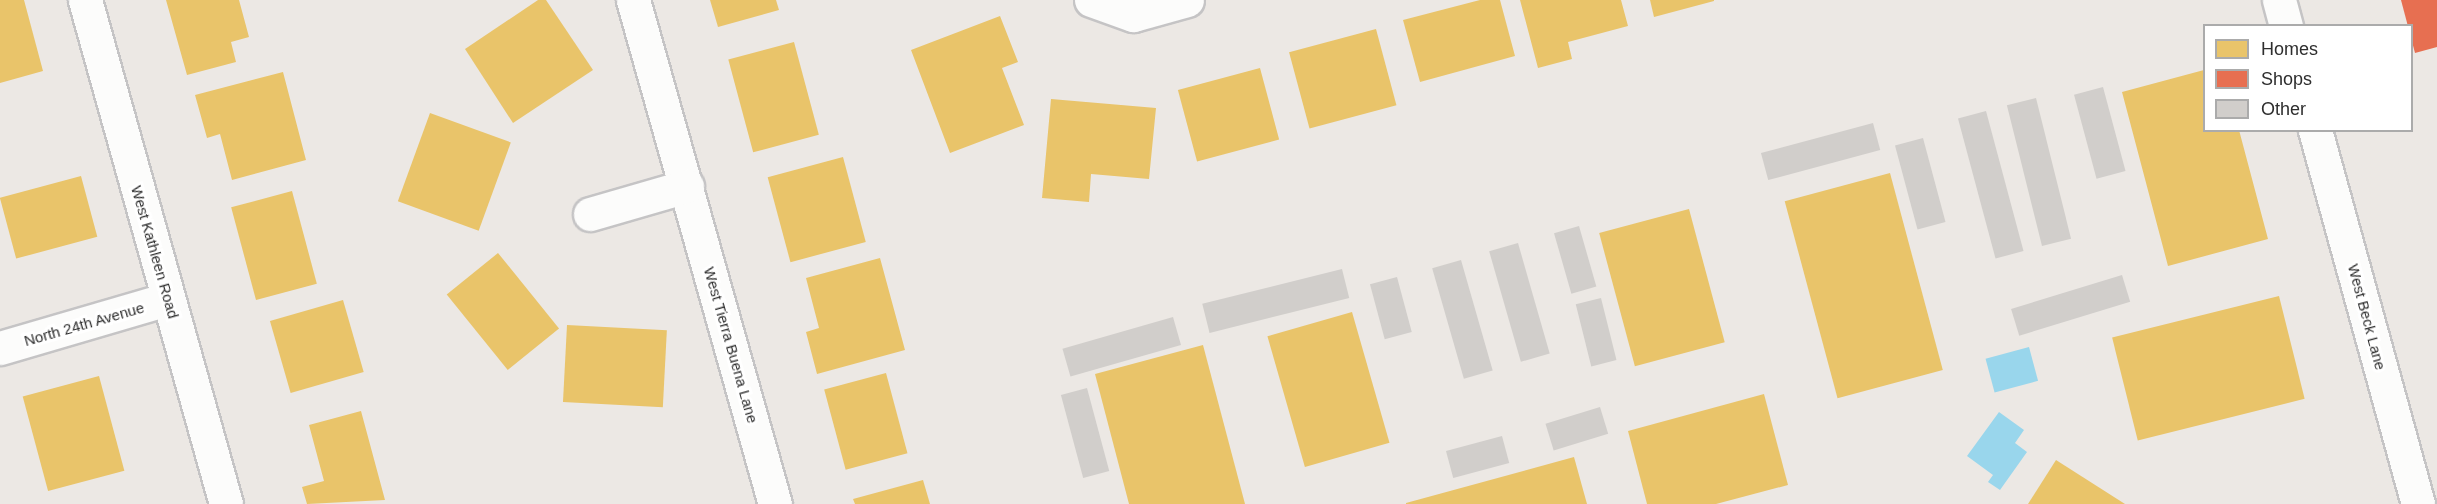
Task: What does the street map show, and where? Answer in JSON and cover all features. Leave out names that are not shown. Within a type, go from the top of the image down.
[{"type":"street","name":"West Kathleen Road","points":[[85,0],[226,504]]},
{"type":"street","name":"West Tierra Buena Lane","points":[[633,0],[775,504]]},
{"type":"street","points":[[1092,1],[1133,15],[1187,0]]},
{"type":"street","points":[[2279,0],[2285,24]]},
{"type":"street","name":"West Beck Lane","points":[[2316,132],[2418,504]]},
{"type":"street","points":[[590,214],[687,186]]},
{"type":"street","name":"North 24th Avenue","points":[[0,348],[168,299]]},
{"type":"water","points":[[2029,347],[2038,381],[1995,392],[1986,359]]},
{"type":"water","points":[[1999,412],[2024,430],[2015,443],[2027,452],[2000,490],[1988,482],[1993,475],[1967,456]]},
{"type":"building: Homes","points":[[0,0],[24,0],[43,71],[0,83]]},
{"type":"building: Homes","points":[[166,0],[239,0],[249,37],[231,42],[236,62],[187,75]]},
{"type":"building: Homes","points":[[538,0],[546,0],[593,70],[513,123],[465,49]]},
{"type":"building: Homes","points":[[710,0],[776,0],[779,10],[718,27]]},
{"type":"building: Homes","points":[[1480,0],[1500,0],[1515,56],[1420,82],[1403,20]]},
{"type":"building: Homes","points":[[1520,0],[1621,0],[1628,26],[1568,42],[1572,59],[1538,68]]},
{"type":"building: Homes","points":[[1650,0],[1714,0],[1714,1],[1654,17]]},
{"type":"building: Homes","points":[[1000,16],[1018,62],[1002,68],[1024,125],[950,153],[911,50]]},
{"type":"building: Homes","points":[[1376,29],[1396,105],[1310,129],[1289,52]]},
{"type":"building: Homes","points":[[794,42],[819,135],[753,152],[728,60]]},
{"type":"building: Homes","points":[[1260,68],[1279,139],[1197,161],[1178,90]]},
{"type":"building: Homes","points":[[2203,70],[2203,132],[2240,132],[2268,239],[2168,266],[2122,92]]},
{"type":"building: Homes","points":[[283,72],[306,160],[232,180],[220,134],[207,138],[195,95]]},
{"type":"building: Homes","points":[[1051,99],[1156,108],[1149,179],[1091,174],[1089,202],[1042,198]]},
{"type":"building: Homes","points":[[430,113],[511,142],[479,231],[398,201]]},
{"type":"building: Homes","points":[[843,157],[866,242],[790,262],[768,177]]},
{"type":"building: Homes","points":[[1890,173],[1943,370],[1838,398],[1785,201]]},
{"type":"building: Homes","points":[[81,176],[97,237],[16,259],[0,198]]},
{"type":"building: Homes","points":[[292,191],[317,284],[256,300],[231,207]]},
{"type":"building: Homes","points":[[1689,209],[1725,342],[1635,366],[1599,233]]},
{"type":"building: Homes","points":[[498,253],[559,328],[508,370],[447,295]]},
{"type":"building: Homes","points":[[880,258],[905,350],[817,374],[806,332],[819,328],[806,278]]},
{"type":"building: Homes","points":[[2279,296],[2305,399],[2138,440],[2112,338]]},
{"type":"building: Homes","points":[[343,300],[364,372],[291,393],[270,321]]},
{"type":"building: Homes","points":[[1352,312],[1389,443],[1305,467],[1267,336]]},
{"type":"building: Homes","points":[[567,325],[667,330],[663,407],[563,402]]},
{"type":"building: Homes","points":[[1203,345],[1245,504],[1129,504],[1095,374]]},
{"type":"building: Homes","points":[[886,373],[907,453],[846,470],[824,390]]},
{"type":"building: Homes","points":[[99,376],[124,471],[48,491],[23,396]]},
{"type":"building: Homes","points":[[1764,394],[1788,485],[1716,504],[1647,504],[1628,431]]},
{"type":"building: Homes","points":[[361,411],[385,500],[307,504],[302,487],[324,481],[309,425]]},
{"type":"building: Homes","points":[[1574,457],[1587,504],[1406,504],[1406,503]]},
{"type":"building: Homes","points":[[2056,460],[2125,504],[2028,504]]},
{"type":"building: Homes","points":[[923,480],[930,504],[855,504],[853,499]]},
{"type":"building: Shops","points":[[2401,0],[2437,0],[2437,47],[2415,53],[2413,24],[2407,24]]},
{"type":"building: Other","points":[[2103,87],[2126,171],[2097,179],[2074,95]]},
{"type":"building: Other","points":[[2036,98],[2071,239],[2042,246],[2007,105]]},
{"type":"building: Other","points":[[1986,111],[2024,251],[1996,259],[1958,119]]},
{"type":"building: Other","points":[[1873,123],[1880,150],[1768,180],[1761,153]]},
{"type":"building: Other","points":[[1923,138],[1946,222],[1918,230],[1895,146]]},
{"type":"building: Other","points":[[1579,226],[1596,287],[1571,294],[1554,233]]},
{"type":"building: Other","points":[[1518,243],[1550,354],[1521,362],[1489,251]]},
{"type":"building: Other","points":[[1461,260],[1493,371],[1464,379],[1432,268]]},
{"type":"building: Other","points":[[1342,269],[1349,298],[1210,333],[1202,304]]},
{"type":"building: Other","points":[[2122,275],[2130,302],[2019,336],[2011,309]]},
{"type":"building: Other","points":[[1397,277],[1412,332],[1385,339],[1370,284]]},
{"type":"building: Other","points":[[1601,298],[1616,360],[1591,366],[1576,304]]},
{"type":"building: Other","points":[[1173,317],[1181,345],[1070,377],[1062,349]]},
{"type":"building: Other","points":[[1087,388],[1109,471],[1083,478],[1061,395]]},
{"type":"building: Other","points":[[1600,407],[1608,434],[1554,450],[1545,424]]},
{"type":"building: Other","points":[[1502,436],[1509,463],[1453,478],[1446,451]]}]
